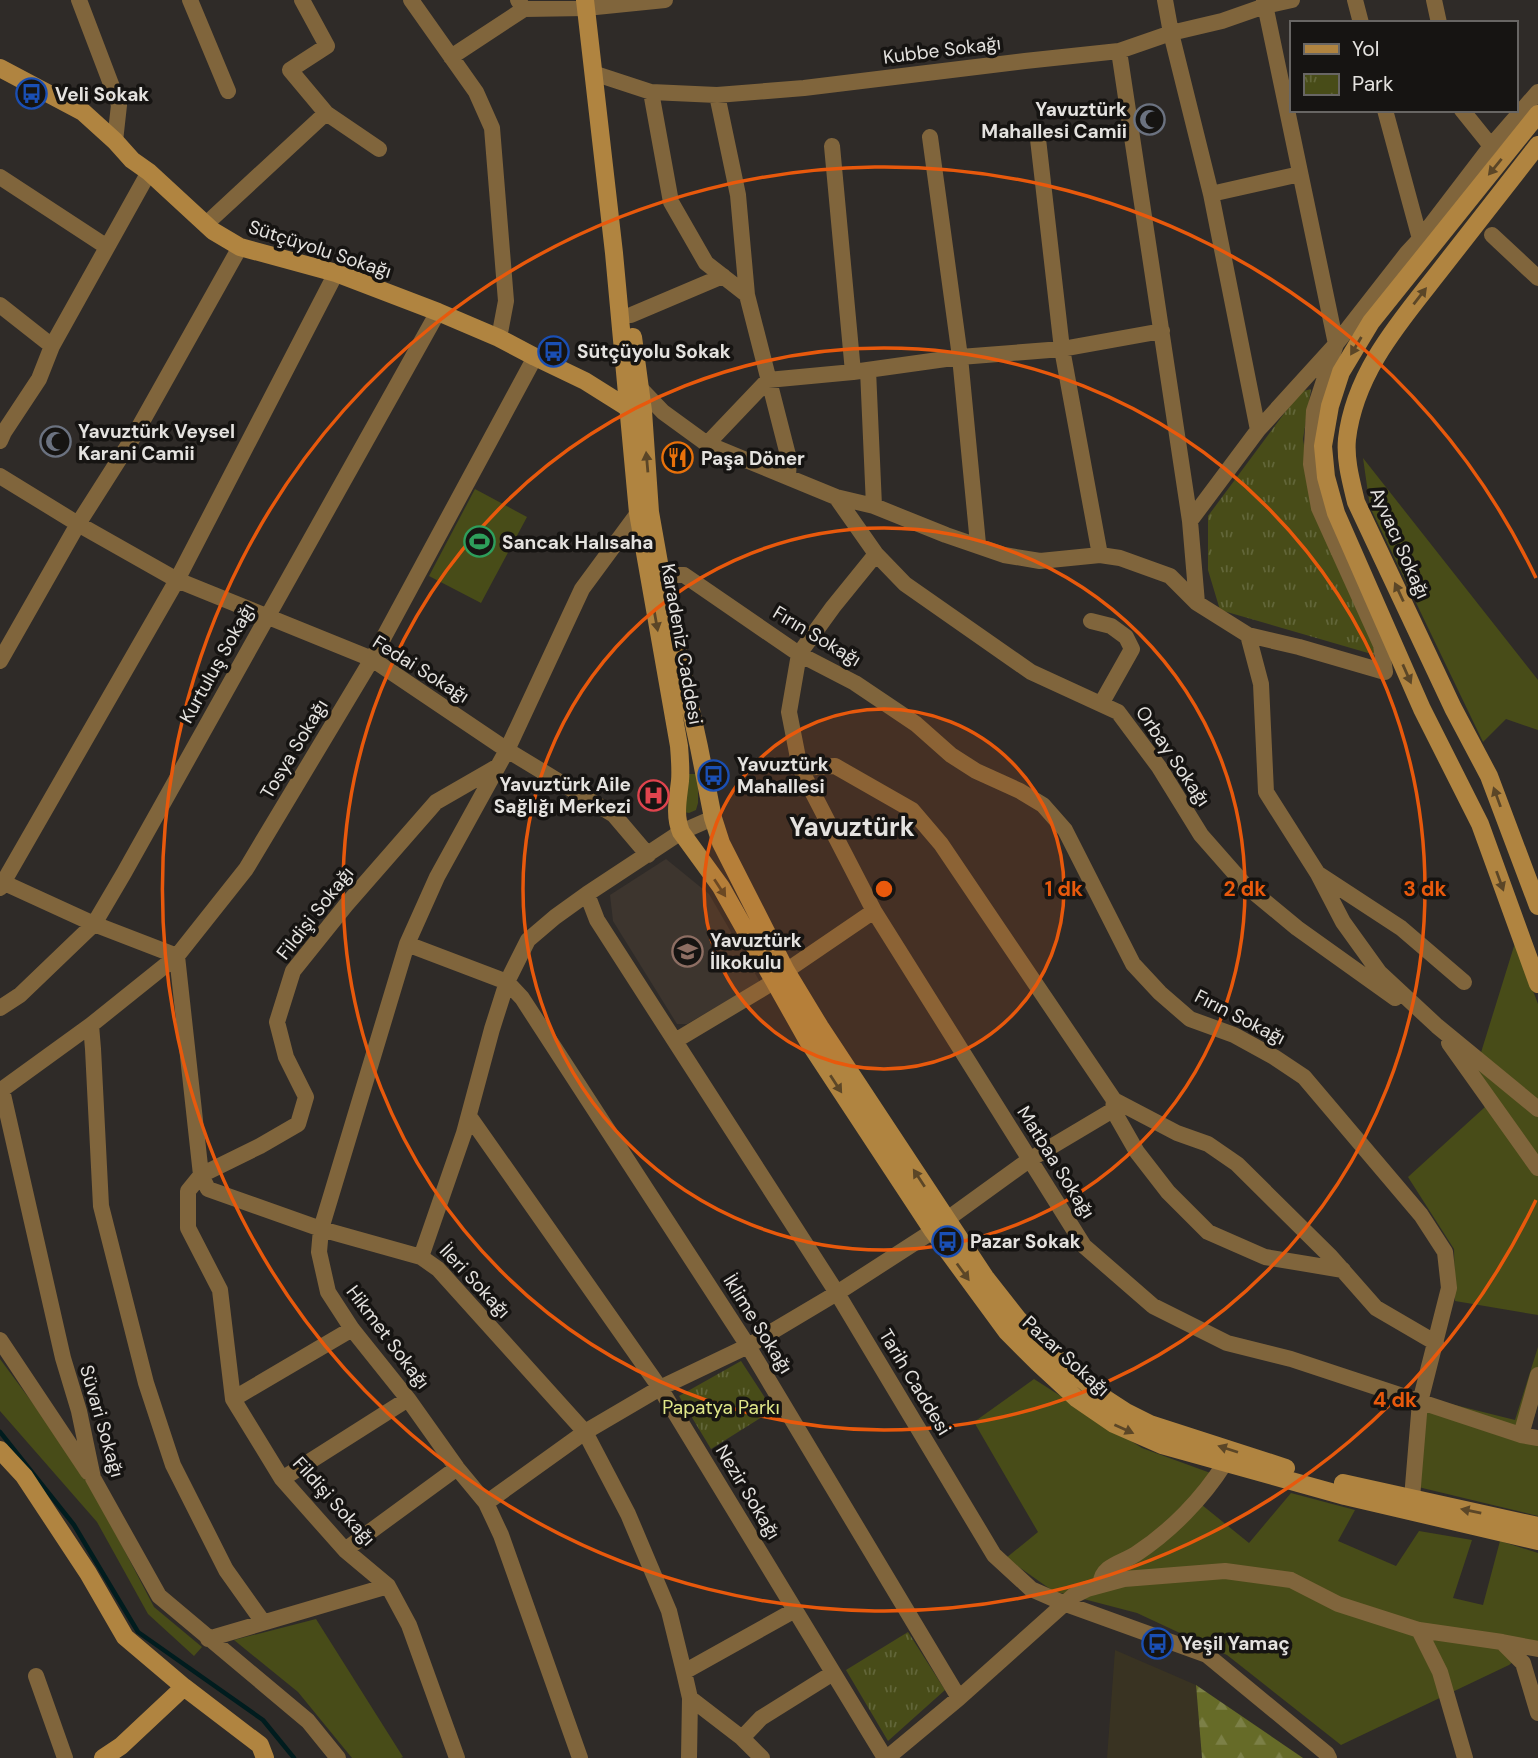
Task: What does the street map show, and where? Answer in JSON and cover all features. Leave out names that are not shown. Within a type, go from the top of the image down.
[{"type":"main road","name":"Karadeniz Caddesi","points":[[586,4],[614,253],[636,409],[644,512],[679,746],[680,778],[676,803],[681,832]]},
{"type":"main road","name":"Sütçüyolu Sokağı","points":[[0,68],[83,112],[132,160],[149,172],[213,231],[240,247],[336,273],[438,312],[499,338],[585,381]]},
{"type":"main road","points":[[1538,114],[1371,322],[1341,372],[1330,406],[1323,446],[1326,477],[1335,513],[1422,709],[1480,824],[1538,984]]},
{"type":"main road","name":"Ayvacı Sokağı","points":[[1538,145],[1392,332],[1367,372],[1353,411],[1347,440],[1348,468],[1356,502],[1489,776],[1538,906]]},
{"type":"main road","name":"Karadeniz Caddesi","points":[[614,253],[631,315],[633,386]]},
{"type":"main road","points":[[585,381],[633,386]]},
{"type":"main road","points":[[585,381],[636,409]]},
{"type":"main road","name":"Karadeniz Caddesi","points":[[655,575],[696,733],[713,818]]},
{"type":"main road","name":"Pazar Sokağı","points":[[713,818],[721,843],[780,976]]},
{"type":"main road","name":"Pazar Sokağı","points":[[681,832],[780,976],[820,1027],[939,1226],[1007,1332],[1076,1398],[1114,1424],[1162,1446],[1345,1496],[1538,1541]]},
{"type":"main road","name":"Pazar Sokağı","points":[[939,1226],[1018,1319],[1054,1356],[1107,1399],[1150,1424],[1307,1476],[1538,1525]]},
{"type":"main road","points":[[0,1450],[24,1476],[88,1573],[125,1637],[184,1687],[260,1745],[265,1758]]},
{"type":"main road","points":[[103,1758],[121,1746],[184,1687]]},
{"type":"street","points":[[79,0],[119,105],[115,141]]},
{"type":"street","points":[[190,0],[228,91]]},
{"type":"street","points":[[302,0],[327,46],[290,70],[326,113],[379,149]]},
{"type":"street","points":[[411,0],[476,92],[492,128],[506,301],[499,338]]},
{"type":"street","points":[[451,57],[521,4],[665,0]]},
{"type":"street","points":[[1165,0],[1211,194],[1258,430]]},
{"type":"street","name":"Kubbe Sokağı","points":[[593,73],[651,92],[717,94],[804,88],[1119,51],[1171,33],[1222,21],[1265,3],[1292,0]]},
{"type":"street","points":[[1355,0],[1360,21]]},
{"type":"street","points":[[1434,0],[1439,21]]},
{"type":"street","points":[[633,386],[707,444],[836,497],[874,506],[1004,555],[1040,561],[1100,555],[1120,558],[1170,576],[1197,603],[1248,635],[1385,672],[1381,645],[1319,508],[1311,464],[1314,411],[1336,344],[1265,3]]},
{"type":"street","points":[[1119,51],[1190,521],[1197,603]]},
{"type":"street","points":[[651,92],[671,202],[706,263],[747,295]]},
{"type":"street","points":[[1190,521],[1258,430],[1336,344],[1491,146],[1538,92]]},
{"type":"street","points":[[717,94],[738,195],[747,295],[789,459],[788,476]]},
{"type":"street","points":[[1386,112],[1420,239]]},
{"type":"street","points":[[1464,112],[1491,146]]},
{"type":"street","points":[[206,224],[326,113]]},
{"type":"street","points":[[930,137],[960,357],[978,544]]},
{"type":"street","points":[[1038,139],[1062,349],[1100,555]]},
{"type":"street","points":[[832,146],[874,506]]},
{"type":"street","points":[[1,434],[39,379],[52,346],[149,172]]},
{"type":"street","points":[[1211,194],[1300,174]]},
{"type":"street","points":[[0,177],[107,247]]},
{"type":"street","points":[[1492,235],[1538,278]]},
{"type":"street","points":[[0,661],[78,524],[134,436],[240,247]]},
{"type":"street","points":[[336,273],[177,580],[1,884],[177,956],[201,1175],[208,1189],[321,1229],[421,1257]]},
{"type":"street","points":[[631,315],[723,276]]},
{"type":"street","points":[[0,305],[52,346]]},
{"type":"street","name":"Kurtuluş Sokağı","points":[[0,1008],[20,995],[94,924],[438,312]]},
{"type":"street","points":[[707,444],[768,380],[960,357],[1062,349],[1162,331]]},
{"type":"street","name":"Tosya Sokağı","points":[[1,1091],[91,1025],[177,956],[246,869],[372,659],[535,357]]},
{"type":"street","points":[[636,409],[663,412]]},
{"type":"street","name":"Fedai Sokağı","points":[[0,476],[177,580],[372,659],[507,750],[614,815],[648,855]]},
{"type":"street","name":"Orbay Sokağı","points":[[836,497],[876,554],[905,584],[1031,672],[1118,712],[1159,767],[1201,835],[1245,885],[1363,977],[1437,1026]]},
{"type":"street","name":"Fildişi Sokağı","points":[[457,1758],[409,1625],[388,1586],[345,1550],[282,1479],[233,1399],[220,1290],[187,1228],[188,1191],[201,1175],[298,1124],[306,1097],[286,1057],[277,1022],[293,971],[346,905],[436,802],[495,768],[507,750],[582,589],[644,512]]},
{"type":"street","points":[[799,654],[876,554]]},
{"type":"street","name":"Fırın Sokağı","points":[[655,575],[684,575],[799,654],[855,682],[916,724],[951,755],[976,771],[1044,805],[1065,830],[1133,964],[1160,993],[1190,1019],[1234,1035],[1304,1077],[1421,1215],[1445,1252],[1449,1288],[1420,1402],[1412,1498]]},
{"type":"street","points":[[1091,621],[1111,626],[1126,637],[1132,649],[1101,704]]},
{"type":"street","points":[[1248,635],[1261,684],[1266,792],[1318,874],[1343,922],[1378,972],[1437,1026],[1538,1109]]},
{"type":"street","name":"Matbaa Sokağı","points":[[799,654],[789,712],[800,768],[874,911],[1084,1245],[1153,1306],[1227,1343],[1291,1359],[1521,1435],[1538,1438]]},
{"type":"street","points":[[800,768],[835,766],[912,810],[942,844],[1113,1105],[1137,1152],[1168,1192],[1208,1233],[1265,1257],[1343,1270]]},
{"type":"street","name":"Hikmet Sokağı","points":[[495,768],[437,877],[407,944],[321,1229],[318,1252],[328,1292],[352,1329],[486,1503],[501,1535],[580,1758]]},
{"type":"street","name":"İleri Sokağı","points":[[689,1758],[690,1698],[668,1611],[628,1514],[585,1432],[438,1269],[421,1257],[469,1116],[507,982],[528,940],[587,894],[681,832],[713,818]]},
{"type":"street","points":[[1318,874],[1401,928],[1464,982]]},
{"type":"street","name":"Tarih Caddesi","points":[[587,894],[597,920],[837,1293],[995,1555],[1031,1588],[1063,1603],[1206,1655],[1329,1758]]},
{"type":"street","points":[[675,1041],[780,976],[874,911]]},
{"type":"street","points":[[407,944],[507,982]]},
{"type":"street","name":"İklime Sokağı","points":[[507,982],[522,998],[748,1346],[959,1698]]},
{"type":"street","points":[[91,1025],[101,1206],[146,1384],[173,1465],[226,1570],[263,1622]]},
{"type":"street","points":[[1437,1026],[1538,1168]]},
{"type":"street","name":"Süvari Sokağı","points":[[1,1091],[93,1478],[159,1596],[308,1721],[338,1758]]},
{"type":"street","points":[[486,1503],[585,1432],[660,1388],[748,1346],[837,1293],[1113,1105]]},
{"type":"street","points":[[1113,1105],[1208,1144],[1237,1164],[1343,1270],[1376,1308],[1436,1343]]},
{"type":"street","name":"Nezir Sokağı","points":[[469,1116],[660,1388],[886,1758]]},
{"type":"street","points":[[233,1399],[352,1329]]},
{"type":"street","points":[[0,1340],[93,1478]]},
{"type":"street","points":[[1521,1435],[1538,1375]]},
{"type":"street","points":[[282,1479],[408,1399]]},
{"type":"street","points":[[1101,1584],[1105,1570],[1135,1555],[1181,1517],[1204,1493],[1225,1463]]},
{"type":"street","points":[[345,1550],[457,1468]]},
{"type":"street","points":[[886,1758],[959,1698],[1063,1603],[1087,1588],[1124,1579],[1225,1571],[1291,1580],[1338,1604],[1419,1630],[1538,1649]]},
{"type":"street","points":[[208,1639],[388,1586]]},
{"type":"street","points":[[684,1671],[795,1609]]},
{"type":"street","points":[[1419,1630],[1440,1672],[1465,1758]]},
{"type":"street","points":[[1502,1642],[1523,1663],[1538,1713]]},
{"type":"street","points":[[742,1738],[761,1718],[833,1673]]},
{"type":"street","points":[[36,1675],[65,1758]]},
{"type":"street","points":[[690,1698],[742,1738],[762,1758]]},
{"type":"shaded area","name":"Yavuztürk İlkokulu","points":[[666,859],[709,894],[760,982],[687,1024],[677,1024],[613,921],[610,895]]},
{"type":"shaded area","points":[[1115,1650],[1196,1685],[1202,1758],[1107,1758]]},
{"type":"green space","points":[[1311,389],[1303,439],[1315,511],[1376,636],[1375,655],[1220,610],[1208,570],[1208,516],[1300,392]]},
{"type":"green space","points":[[1363,458],[1538,680],[1538,730],[1506,719],[1483,742],[1370,507]]},
{"type":"green space","points":[[475,489],[527,517],[481,603],[429,576]]},
{"type":"green space","points":[[686,774],[698,774],[698,803],[696,810],[689,813],[684,812]]},
{"type":"green space","points":[[1515,943],[1538,1004],[1538,1315],[1455,1301],[1454,1249],[1408,1177],[1485,1107],[1474,1075]]},
{"type":"green space","points":[[1538,1347],[1538,1404],[1530,1431],[1538,1433],[1538,1516],[1410,1485],[1427,1398],[1515,1420]]},
{"type":"green space","points":[[0,1359],[83,1471],[154,1607],[202,1647],[194,1656],[148,1614],[97,1522],[0,1411]]},
{"type":"green space","name":"Papatya Parkı","points":[[741,1361],[773,1410],[711,1449],[679,1396]]},
{"type":"green space","points":[[1034,1379],[1142,1448],[1216,1475],[1202,1505],[1249,1543],[1291,1493],[1355,1510],[1338,1541],[1396,1566],[1419,1531],[1472,1540],[1453,1598],[1483,1605],[1500,1541],[1538,1553],[1538,1643],[1509,1665],[1341,1745],[1227,1655],[1137,1613],[1053,1591],[1006,1558],[1038,1532],[974,1422]]},
{"type":"green space","points":[[316,1619],[403,1757],[352,1758],[298,1692],[234,1640]]},
{"type":"green space","points":[[908,1632],[945,1690],[888,1741],[846,1670]]},
{"type":"green space","points":[[1196,1685],[1303,1758],[1202,1758]]},
{"type":"waterway","points":[[0,1432],[74,1525],[138,1632],[263,1720],[294,1758]]},
{"type":"place","name":"Veli Sokak","points":[[32,94]]},
{"type":"place","name":"Yavuztürk Mahallesi Camii","points":[[1150,120]]},
{"type":"place","name":"Sütçüyolu Sokak","points":[[554,351]]},
{"type":"place","name":"Yavuztürk Veysel Karani Camii","points":[[55,442]]},
{"type":"place","name":"Paşa Döner","points":[[678,458]]},
{"type":"place","name":"Sancak Halısaha","points":[[479,542]]},
{"type":"place","name":"Yavuztürk Mahallesi","points":[[714,775]]},
{"type":"place","name":"Yavuztürk Aile Sağlığı Merkezi","points":[[654,795]]},
{"type":"place","name":"Yavuztürk İlkokulu","points":[[687,951]]},
{"type":"place","name":"Pazar Sokak","points":[[947,1241]]},
{"type":"place","name":"Yeşil Yamaç","points":[[1158,1643]]},
{"type":"district","name":"Yavuztürk","points":[[852,827]]}]
